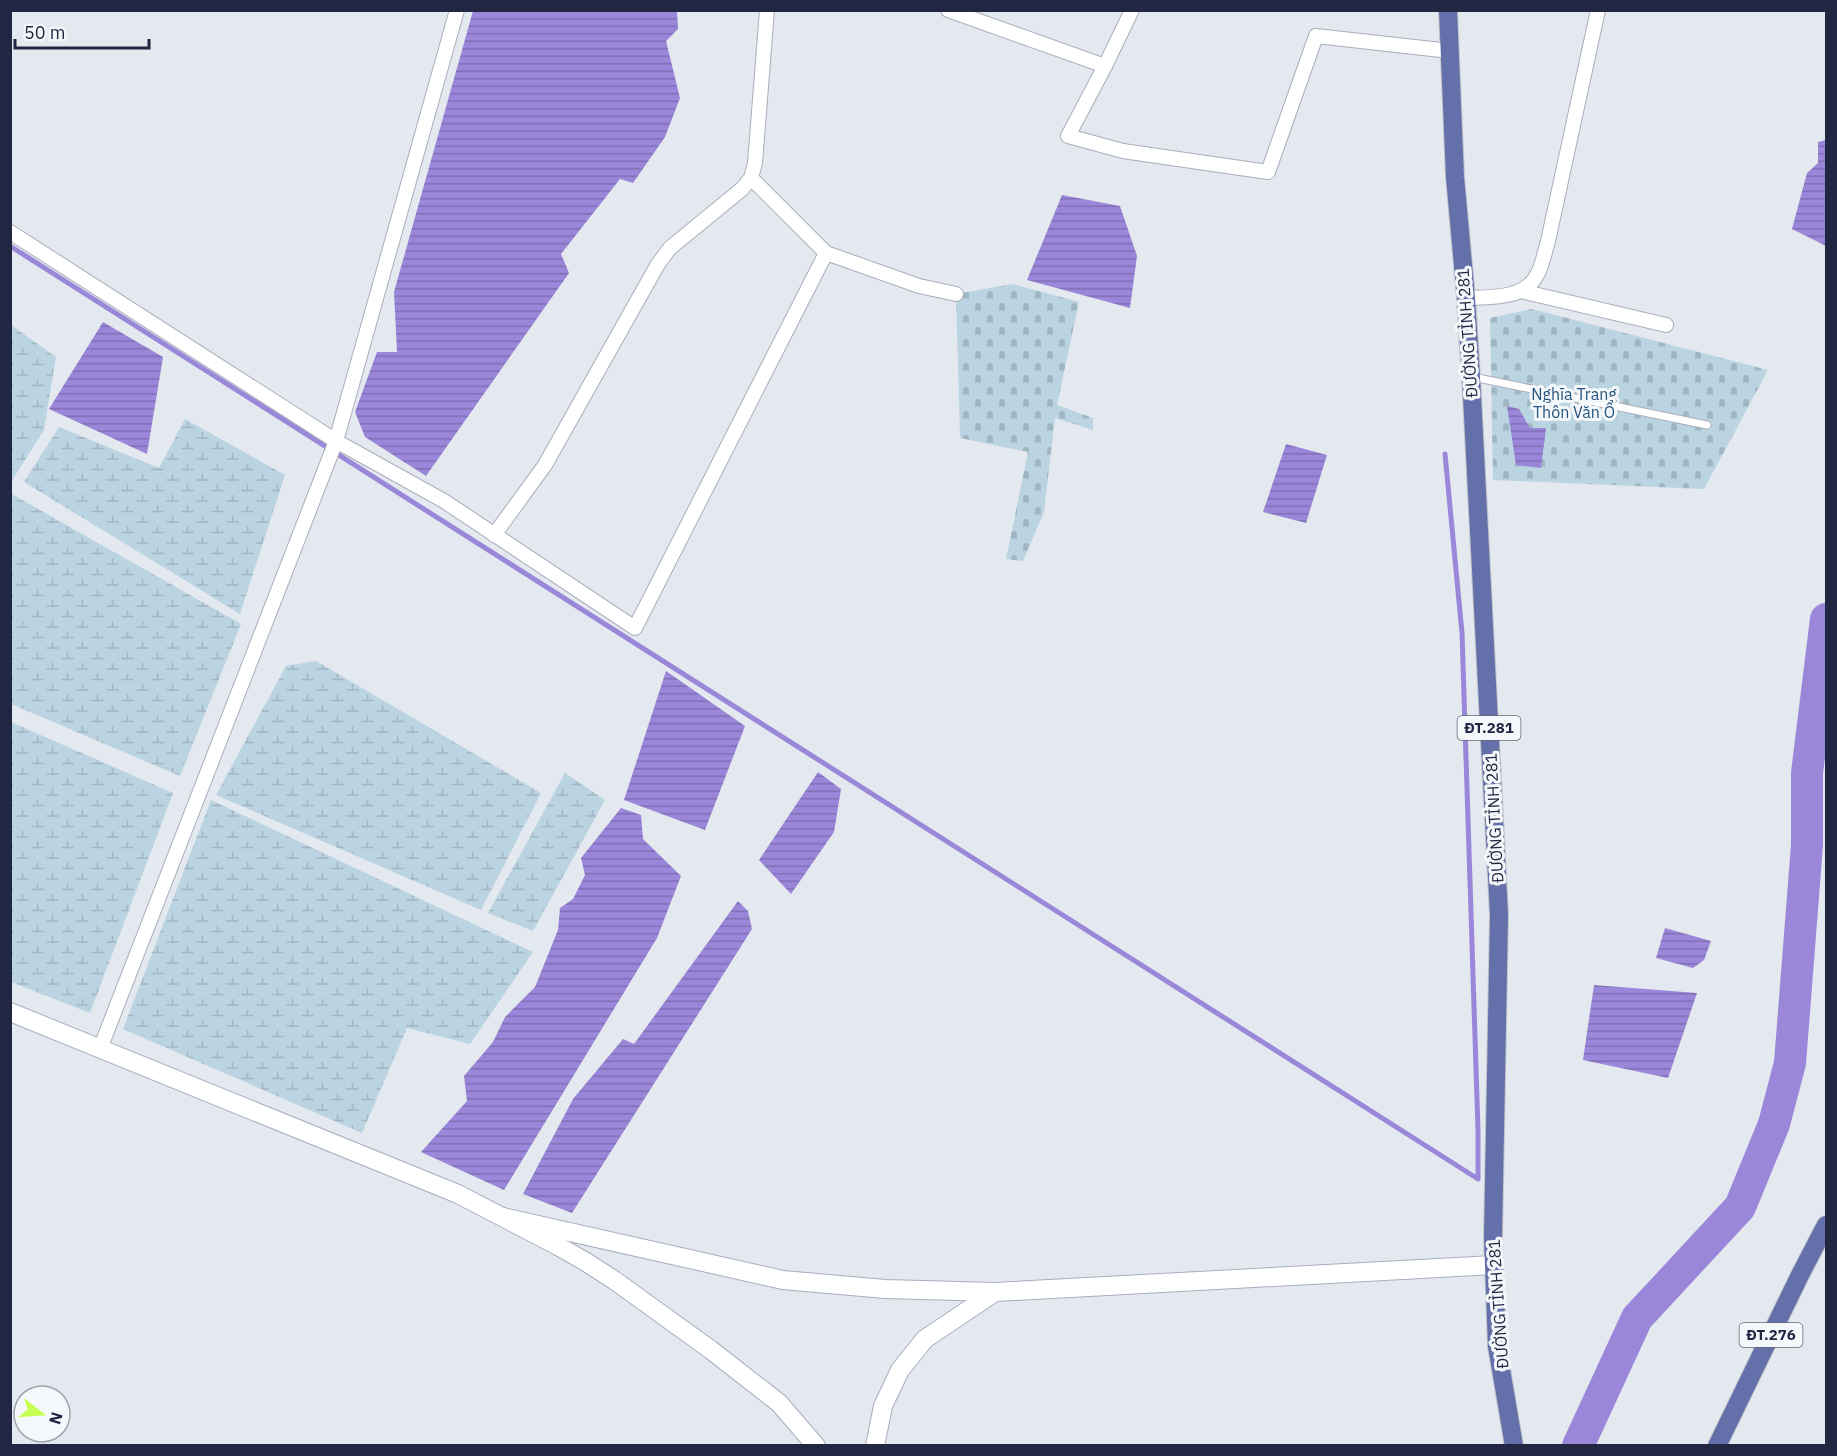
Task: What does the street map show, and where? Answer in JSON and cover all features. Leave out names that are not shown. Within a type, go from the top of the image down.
[{"type":"main road","name":"ĐƯỜNG TỈNH 281","points":[[1448,10],[1455,177],[1471,377],[1499,915],[1493,1238],[1497,1346],[1514,1446]]},
{"type":"main road","points":[[10,1012],[458,1194],[503,1217],[586,1262],[711,1350],[779,1403],[816,1446]]},
{"type":"main road","points":[[503,1217],[783,1280],[885,1289],[995,1292],[1494,1265]]},
{"type":"main road","name":"ĐT.276","points":[[1717,1446],[1800,1275],[1827,1225]]},
{"type":"main road","points":[[875,1446],[883,1406],[900,1370],[925,1339],[995,1292]]},
{"type":"street","points":[[100,1049],[336,441],[457,10]]},
{"type":"street","points":[[494,535],[545,465],[658,264],[670,248],[742,189],[751,178],[755,164],[767,10]]},
{"type":"street","points":[[948,10],[1105,66]]},
{"type":"street","points":[[1132,10],[1068,136],[1123,151],[1268,172],[1316,36],[1450,51]]},
{"type":"street","points":[[1521,291],[1538,275],[1548,241],[1598,10]]},
{"type":"street","points":[[751,178],[826,253],[919,286],[956,294]]},
{"type":"street","points":[[10,232],[336,441],[444,501],[635,628],[826,253]]},
{"type":"street","points":[[1466,298],[1497,297],[1521,291],[1666,325]]},
{"type":"lane","points":[[1471,377],[1707,425]]},
{"type":"green space","points":[[1012,284],[1079,302],[1057,405],[1093,418],[1093,430],[1055,418],[1044,512],[1023,561],[1006,559],[1028,452],[960,438],[956,294]]},
{"type":"green space","name":"Nghĩa Trang Thôn Văn Ổ","points":[[1532,309],[1768,370],[1704,489],[1493,480],[1490,318]]},
{"type":"green space","points":[[11,325],[56,357],[44,430],[11,482]]},
{"type":"green space","points":[[185,419],[285,475],[240,614],[24,482],[59,427],[159,468]]},
{"type":"green space","points":[[10,493],[241,624],[180,776],[11,704]]},
{"type":"green space","points":[[316,661],[541,793],[481,910],[216,795],[286,666]]},
{"type":"green space","points":[[11,722],[173,793],[90,1013],[11,982]]},
{"type":"green space","points":[[565,773],[605,800],[533,931],[488,913]]},
{"type":"green space","points":[[211,800],[533,952],[470,1044],[407,1028],[362,1133],[123,1029]]},
{"type":"shaded area","points":[[473,11],[677,11],[678,29],[666,41],[680,98],[665,137],[633,183],[620,179],[561,254],[569,273],[426,476],[365,437],[355,412],[377,352],[397,352],[394,292]]},
{"type":"shaded area","points":[[1826,140],[1826,246],[1792,229],[1807,173],[1818,163],[1818,142]]},
{"type":"shaded area","points":[[1062,195],[1120,206],[1137,256],[1130,308],[1027,280]]},
{"type":"shaded area","points":[[103,322],[163,357],[147,454],[49,409]]},
{"type":"shaded area","points":[[1507,406],[1519,409],[1530,428],[1546,428],[1541,468],[1516,465]]},
{"type":"shaded area","points":[[1286,444],[1327,455],[1306,523],[1263,512]]},
{"type":"shaded area","points":[[666,671],[745,726],[705,830],[624,800]]},
{"type":"shaded area","points":[[818,772],[841,789],[834,832],[791,894],[759,860]]},
{"type":"shaded area","points":[[621,808],[641,815],[643,839],[681,876],[657,938],[504,1190],[421,1152],[467,1101],[464,1076],[493,1042],[505,1017],[535,987],[558,930],[560,908],[573,899],[585,875],[581,858]]},
{"type":"shaded area","points":[[738,901],[748,911],[752,929],[572,1213],[523,1194],[573,1099],[623,1039],[634,1044]]},
{"type":"shaded area","points":[[1665,928],[1711,941],[1704,960],[1693,968],[1656,958]]},
{"type":"shaded area","points":[[1594,985],[1697,993],[1668,1078],[1583,1060]]},
{"type":"waterway","points":[[10,246],[1478,1179],[1462,633],[1445,454]]},
{"type":"waterway","points":[[1578,1446],[1637,1318],[1740,1207],[1774,1124],[1790,1063],[1807,845],[1807,773],[1826,619]]}]
